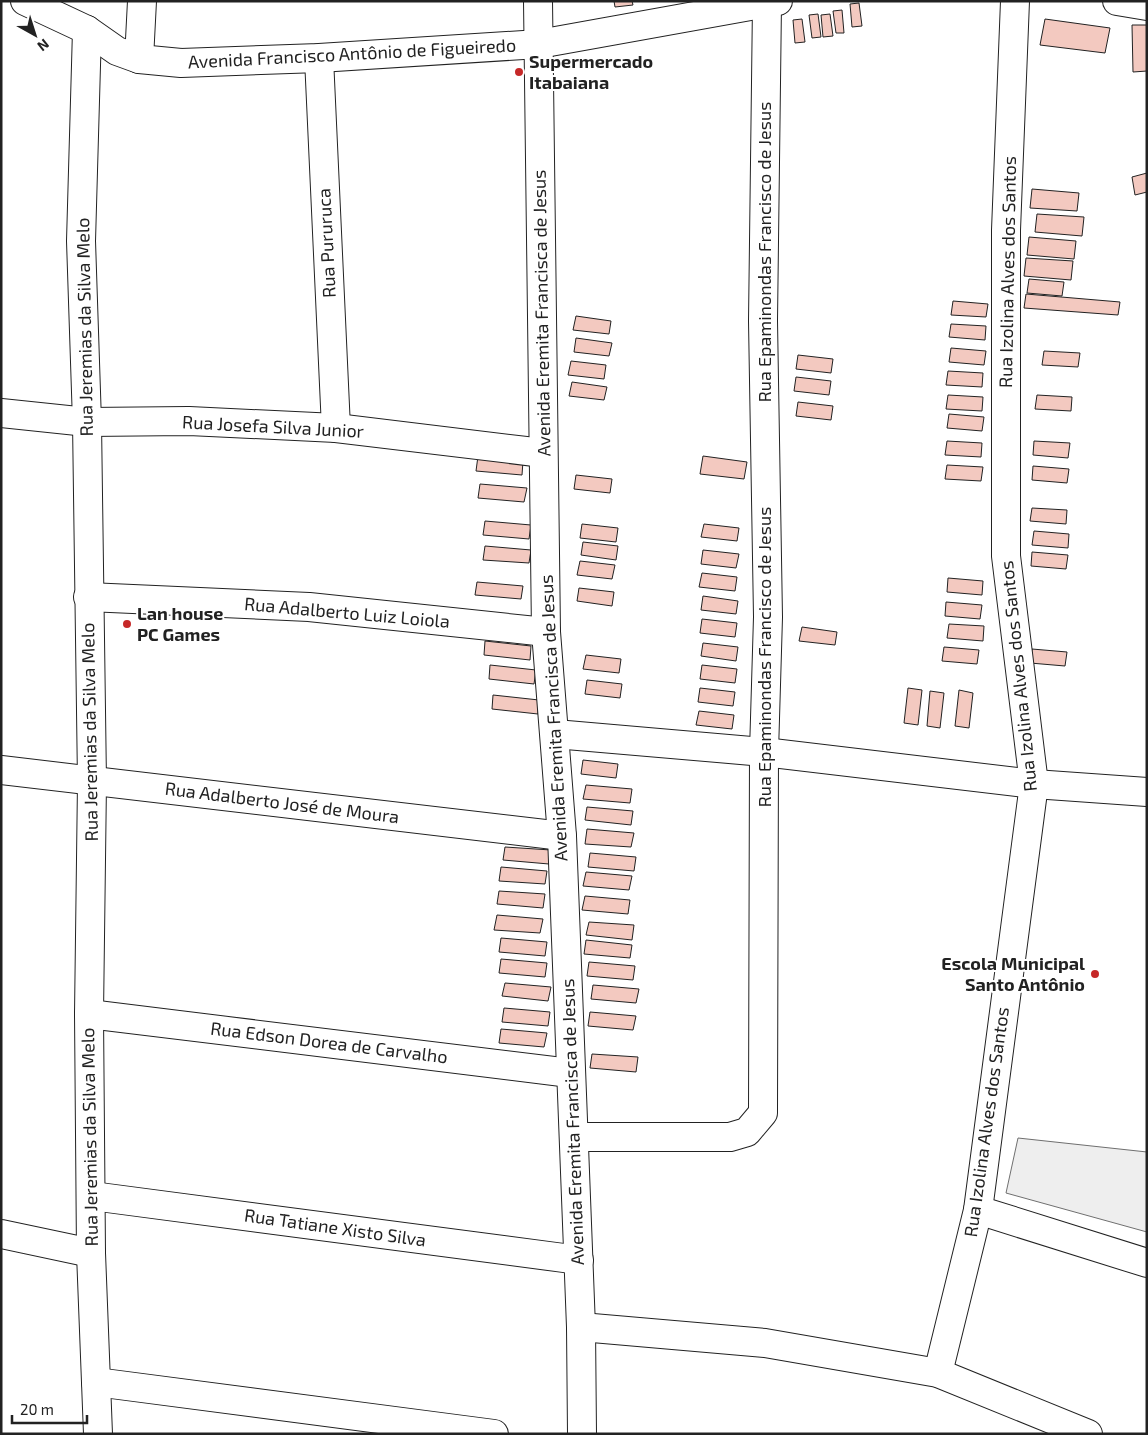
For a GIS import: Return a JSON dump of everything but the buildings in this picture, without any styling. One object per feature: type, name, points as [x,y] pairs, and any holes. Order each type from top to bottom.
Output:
[{"type":"street","name":"Avenida Francisco Antônio de Figueiredo","points":[[26,1],[87,30],[117,51],[139,59],[181,63],[319,58],[539,44],[773,2]]},
{"type":"street","points":[[139,59],[142,1]]},
{"type":"street","name":"Avenida Eremita Francisca de Jesus","points":[[538,1],[546,632],[562,836],[581,1327],[582,1434]]},
{"type":"street","name":"Rua Izolina Alves dos Santos","points":[[938,1373],[978,1210],[1034,784],[1006,556],[1006,230],[1015,1]]},
{"type":"street","points":[[1116,1],[1147,6]]},
{"type":"street","name":"Rua Epaminondas Francisco de Jesus","points":[[574,1138],[730,1137],[747,1132],[763,1112],[764,752],[768,617],[763,321],[773,2]]},
{"type":"street","name":"Rua Jeremias da Silva Melo","points":[[87,30],[81,241],[87,422],[92,782],[89,1014],[91,1253],[98,1434]]},
{"type":"street","name":"Rua Pururuca","points":[[319,58],[336,428]]},
{"type":"street","name":"Rua Josefa Silva Junior","points":[[1,413],[87,422],[189,421],[336,428],[543,453]]},
{"type":"street","name":"Rua Adalberto Luiz Loiola","points":[[88,597],[309,607],[546,632]]},
{"type":"street","points":[[555,734],[764,752],[1034,784],[1147,792]]},
{"type":"street","name":"Rua Adalberto José de Moura","points":[[1,770],[562,836]]},
{"type":"street","name":"Rua Edson Dorea de Carvalho","points":[[89,1014],[570,1073]]},
{"type":"street","name":"Rua Tatiane Xisto Silva","points":[[92,1196],[578,1260]]},
{"type":"street","points":[[978,1210],[1147,1263]]},
{"type":"street","points":[[1,1234],[91,1253]]},
{"type":"street","points":[[581,1327],[765,1343],[938,1373],[1088,1434]]},
{"type":"street","points":[[96,1382],[494,1434]]},
{"type":"shaded area","points":[[1018,1138],[1147,1152],[1147,1232],[1006,1193]]},
{"type":"place","name":"Supermercado Itabaiana","points":[[519,72]]},
{"type":"place","name":"Lan house PC Games","points":[[127,624]]},
{"type":"place","name":"Escola Municipal Santo Antônio","points":[[1095,974]]}]
